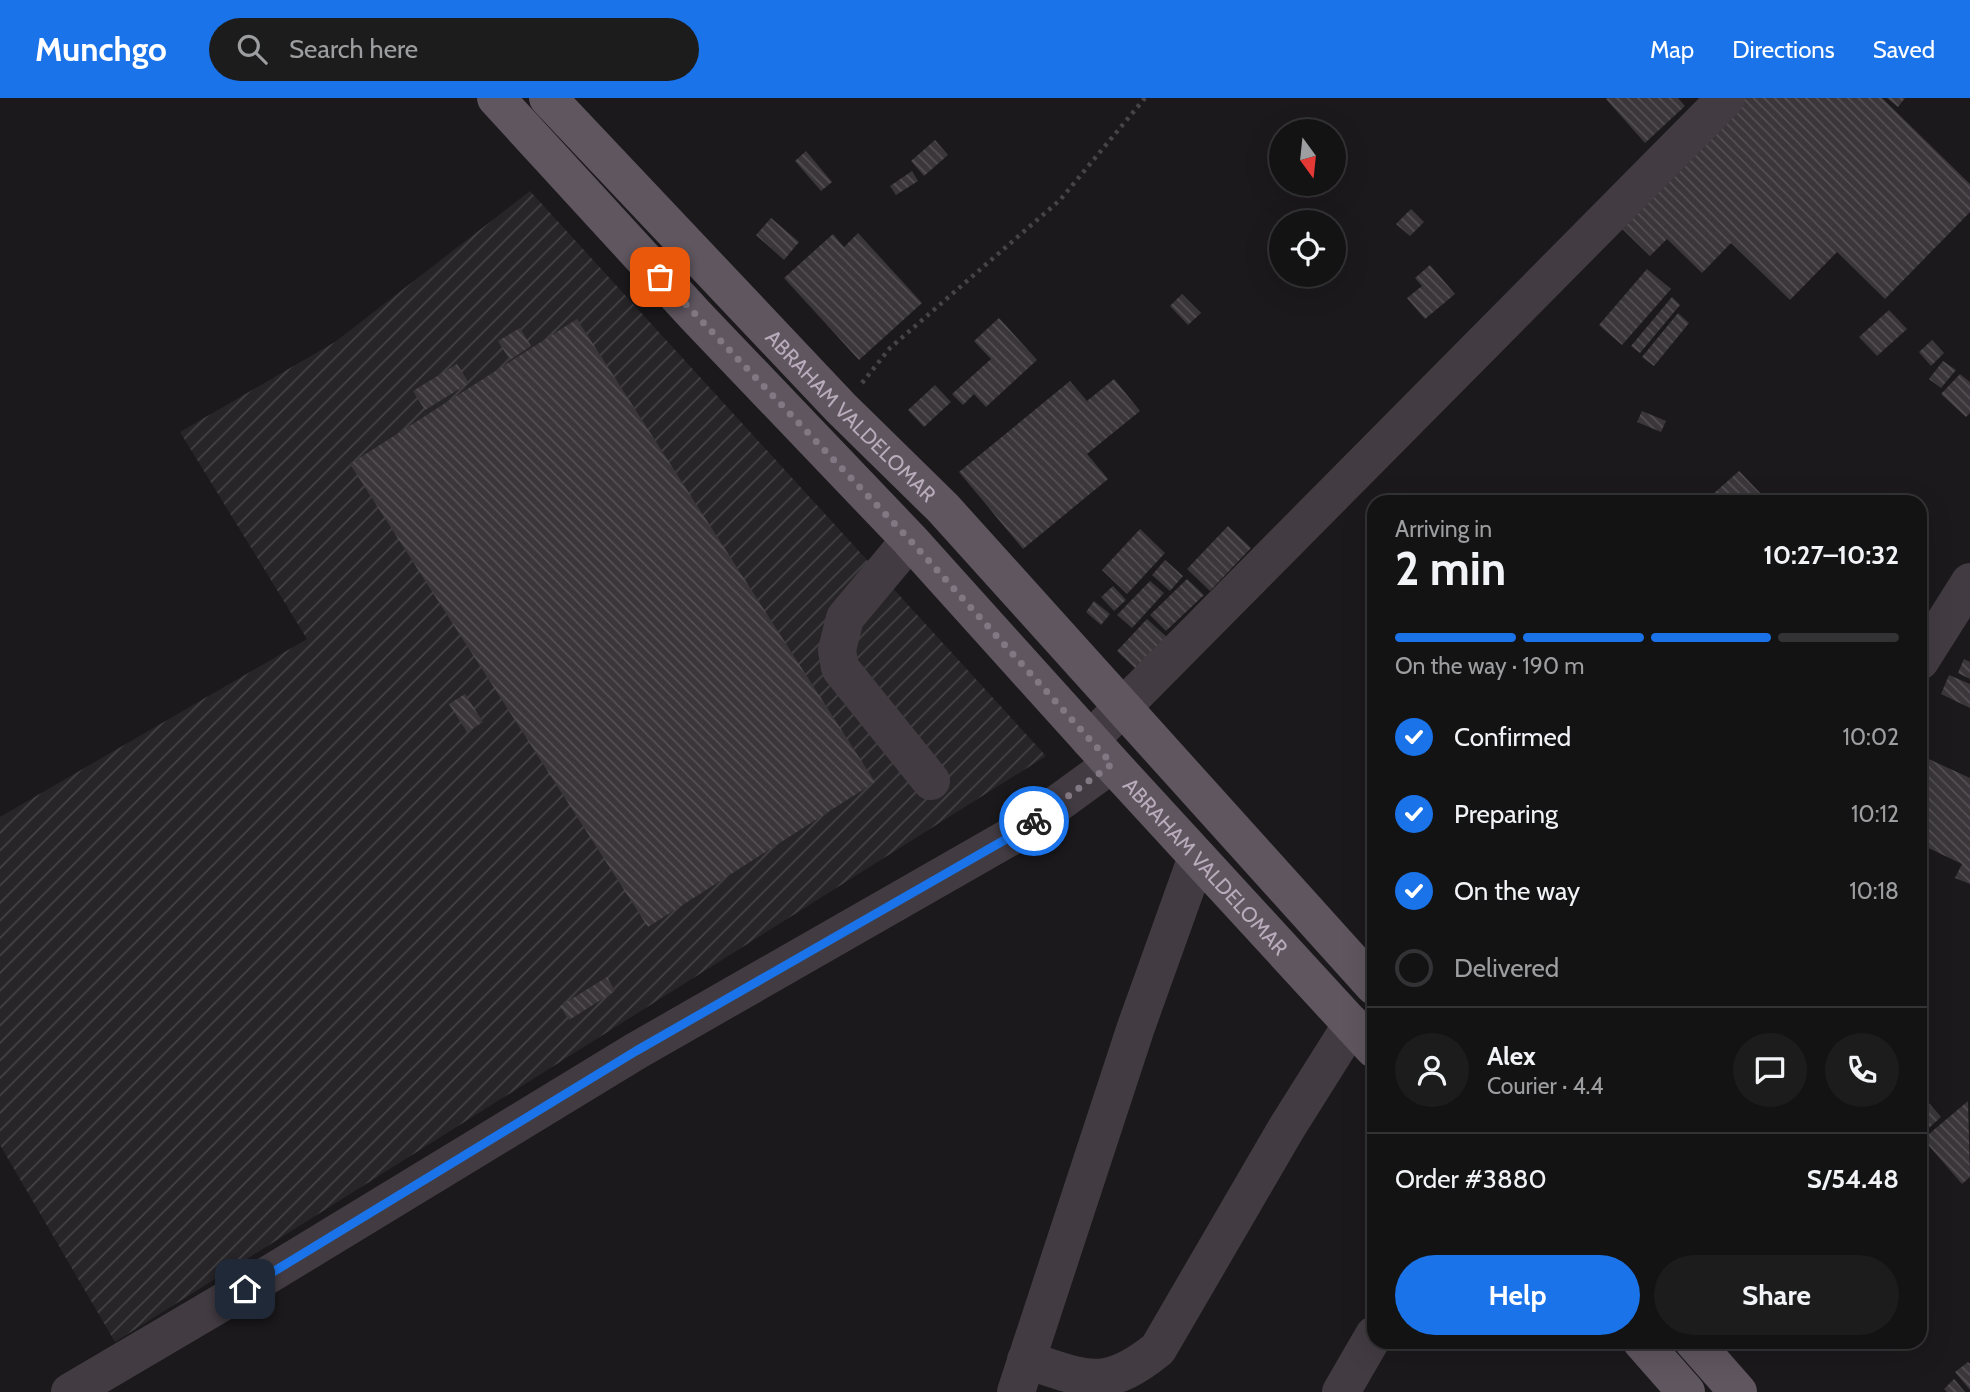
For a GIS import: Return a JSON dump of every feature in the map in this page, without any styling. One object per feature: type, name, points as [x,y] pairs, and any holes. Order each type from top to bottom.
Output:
[{"type":"main road","name":"ABRAHAM VALDELOMAR","points":[[496,98],[696,316],[910,540],[1363,1037]]},
{"type":"main road","name":"ABRAHAM VALDELOMAR","points":[[548,98],[841,408],[943,508],[1367,978]]},
{"type":"main road","points":[[910,540],[943,508]]},
{"type":"main road","points":[[1648,1349],[1686,1392]]},
{"type":"main road","points":[[1699,1349],[1738,1392]]},
{"type":"street","points":[[70,1392],[636,1051],[1017,833],[1101,752],[1123,708],[1726,98]]},
{"type":"street","points":[[910,540],[845,618],[836,650],[840,668],[931,781]]},
{"type":"street","points":[[1927,650],[1970,582]]},
{"type":"street","points":[[1197,857],[1136,1027],[1021,1376],[1093,1381],[1125,1373],[1143,1363],[1158,1349],[1286,1129],[1363,1037]]},
{"type":"street","points":[[1341,1392],[1367,1347]]},
{"type":"path","points":[[841,408],[890,348],[1059,200],[1145,98]]},
{"type":"shaded area","points":[[530,191],[1046,756],[115,1342],[0,1145],[0,817],[307,639],[180,432],[335,342]]},
{"type":"building","points":[[1678,98],[1685,106],[1645,143],[1606,99]]},
{"type":"building","points":[[1736,98],[1882,98],[1970,184],[1970,212],[1885,299],[1837,252],[1790,300],[1731,243],[1702,273],[1667,239],[1650,256],[1615,222]]},
{"type":"building","points":[[1887,98],[1905,98],[1898,107]]},
{"type":"building","points":[[935,140],[948,155],[924,176],[911,161]]},
{"type":"building","points":[[806,151],[832,182],[821,191],[795,161]]},
{"type":"building","points":[[912,171],[918,181],[896,195],[890,186]]},
{"type":"building","points":[[1411,209],[1424,222],[1410,236],[1396,224]]},
{"type":"building","points":[[771,218],[799,242],[784,260],[756,235]]},
{"type":"building","points":[[858,233],[922,303],[859,360],[784,278],[833,234],[844,247]]},
{"type":"building","points":[[1430,265],[1455,294],[1425,319],[1407,298],[1422,286],[1415,278]]},
{"type":"building","points":[[1647,269],[1671,289],[1622,345],[1599,325]]},
{"type":"building","points":[[1182,294],[1201,313],[1188,325],[1170,306]]},
{"type":"building","points":[[1672,297],[1680,305],[1640,353],[1631,346]]},
{"type":"building","points":[[1889,310],[1907,329],[1877,356],[1859,337]]},
{"type":"building","points":[[1678,313],[1689,323],[1654,366],[1642,357]]},
{"type":"building","points":[[999,318],[1037,360],[986,407],[974,394],[963,405],[952,394],[991,359],[974,341]]},
{"type":"building","points":[[577,319],[875,782],[648,927],[350,464]]},
{"type":"building","points":[[520,328],[531,346],[510,360],[498,341]]},
{"type":"building","points":[[1932,340],[1944,353],[1931,366],[1919,352]]},
{"type":"building","points":[[1943,361],[1956,370],[1941,388],[1929,379]]},
{"type":"building","points":[[457,364],[469,383],[425,410],[413,391]]},
{"type":"building","points":[[1960,374],[1970,382],[1970,413],[1966,417],[1941,394]]},
{"type":"building","points":[[1114,379],[1140,411],[1087,454],[1108,479],[1023,549],[959,472],[1070,381],[1087,401]]},
{"type":"building","points":[[935,385],[951,402],[924,427],[908,410]]},
{"type":"building","points":[[1642,411],[1666,421],[1661,432],[1637,422]]},
{"type":"building","points":[[1739,471],[1762,495],[1712,495]]},
{"type":"building","points":[[1228,526],[1251,548],[1210,591],[1187,569]]},
{"type":"building","points":[[1140,529],[1165,553],[1127,594],[1102,570]]},
{"type":"building","points":[[1165,560],[1183,576],[1170,591],[1152,575]]},
{"type":"building","points":[[1187,579],[1204,595],[1166,631],[1150,615]]},
{"type":"building","points":[[1150,581],[1164,593],[1132,628],[1117,615]]},
{"type":"building","points":[[1113,586],[1126,600],[1114,611],[1101,597]]},
{"type":"building","points":[[1094,601],[1110,614],[1101,625],[1086,612]]},
{"type":"building","points":[[1147,619],[1169,639],[1138,671],[1117,651]]},
{"type":"building","points":[[1964,659],[1970,662],[1970,679],[1958,673]]},
{"type":"building","points":[[1949,675],[1970,684],[1970,708],[1941,694]]},
{"type":"building","points":[[465,694],[483,722],[467,732],[449,704]]},
{"type":"building","points":[[1927,758],[1970,778],[1970,884],[1955,878],[1962,864],[1927,847]]},
{"type":"building","points":[[607,977],[615,991],[569,1020],[560,1006]]},
{"type":"building","points":[[1927,1101],[1941,1117],[1927,1130]]},
{"type":"building","points":[[1968,1101],[1970,1177],[1962,1184],[1927,1144],[1927,1136]]},
{"type":"building","points":[[1968,1362],[1970,1364],[1970,1390],[1955,1372]]},
{"type":"building","points":[[1954,1379],[1965,1392],[1947,1392],[1944,1389]]},
{"type":"way so far","points":[[660,277],[910,540],[1112,764],[1034,821]]},
{"type":"route","points":[[245,1289],[636,1051],[1034,821]]}]
